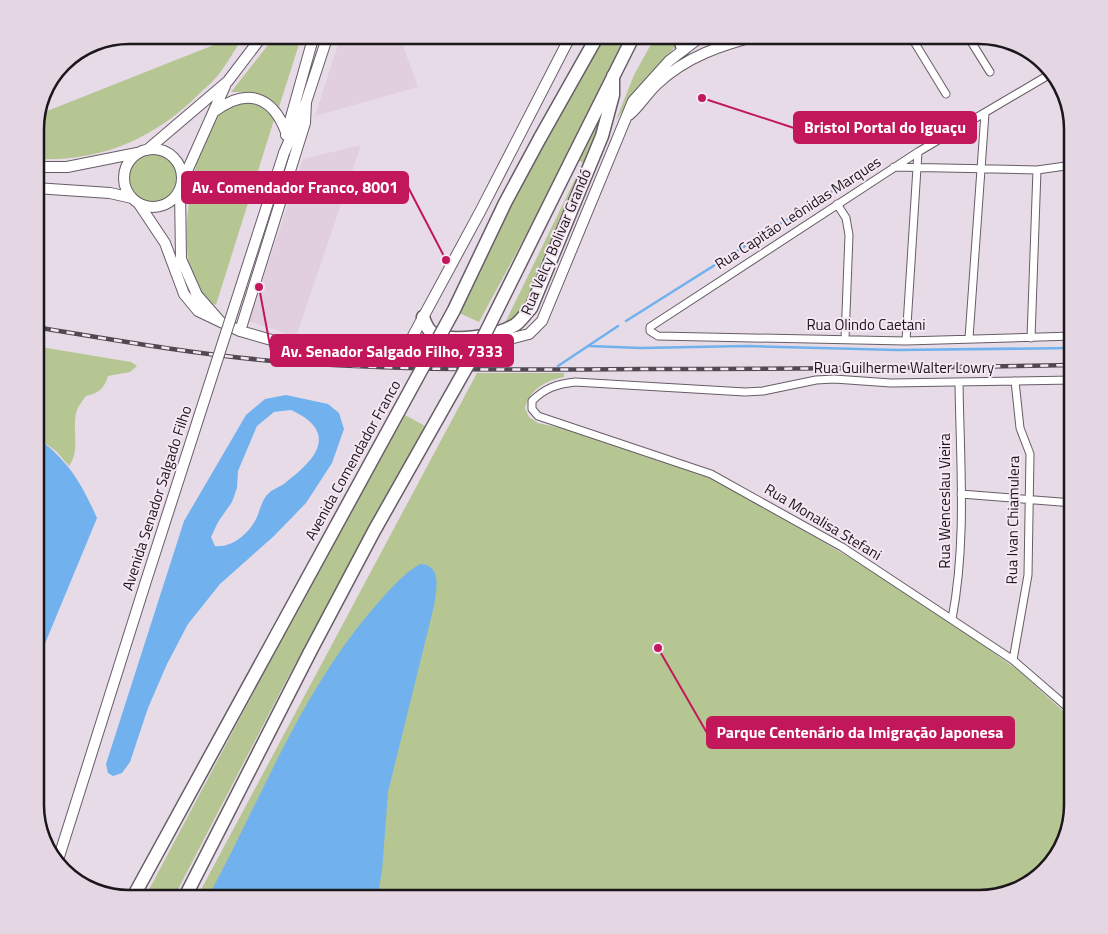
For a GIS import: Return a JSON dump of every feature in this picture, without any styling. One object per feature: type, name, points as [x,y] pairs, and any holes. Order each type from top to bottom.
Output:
[{"type":"highway","name":"Avenida Comendador Franco","points":[[137,890],[454,310],[505,203],[593,44]]},
{"type":"highway","points":[[189,890],[374,531],[483,338],[629,44]]},
{"type":"highway","points":[[682,44],[683,49]]},
{"type":"highway","points":[[423,317],[431,332],[444,337],[469,337],[498,333],[517,324],[531,308],[602,136],[613,95],[613,76]]},
{"type":"street","points":[[44,189],[110,193],[147,207],[165,206],[172,201],[181,186],[212,113],[228,81],[256,44]]},
{"type":"street","name":"Avenida Senador Salgado Filho","points":[[284,153],[286,132],[311,44]]},
{"type":"street","name":"Avenida Senador Salgado Filho","points":[[59,853],[284,153],[306,102],[325,44]]},
{"type":"street","points":[[407,347],[481,210],[566,44]]},
{"type":"street","name":"Rua Velcy Bolivar Grandó","points":[[135,201],[165,243],[184,294],[198,311],[240,331],[289,345],[407,347],[499,343],[529,334],[542,321],[633,101],[683,49],[690,44]]},
{"type":"street","name":"Rua Velcy Bolivar Grandó","points":[[627,118],[655,85],[677,66],[723,44]]},
{"type":"street","points":[[915,44],[946,94]]},
{"type":"street","points":[[973,44],[990,72]]},
{"type":"street","name":"Rua Capitão Leônidas Marques","points":[[658,336],[650,331],[652,324],[894,167],[1046,76]]},
{"type":"street","points":[[135,201],[127,191],[124,174],[127,166],[228,81]]},
{"type":"street","points":[[212,113],[234,99],[244,97],[258,99],[272,108],[282,121],[286,132]]},
{"type":"street","points":[[240,331],[305,123],[306,102]]},
{"type":"street","points":[[969,338],[985,113]]},
{"type":"street","points":[[44,167],[67,167],[156,149],[173,156],[182,172],[181,186]]},
{"type":"street","points":[[906,341],[918,152]]},
{"type":"street","points":[[894,167],[1037,170],[1064,166]]},
{"type":"street","points":[[1031,338],[1037,170]]},
{"type":"street","name":"Rua Velcy Bolivar Grandó","points":[[181,186],[181,259],[197,295],[219,320]]},
{"type":"street","points":[[836,204],[846,218],[849,235],[845,339]]},
{"type":"street","points":[[416,329],[423,346]]},
{"type":"street","name":"Rua Olindo Caetani","points":[[658,336],[906,341],[1064,336]]},
{"type":"street","name":"Rua Guilherme Walter Lowry","points":[[532,409],[532,401],[540,393],[556,384],[575,382],[745,392],[763,391],[834,378],[890,383],[1064,380]]},
{"type":"street","name":"Rua Ivan Chiamulera","points":[[1013,660],[1028,575],[1030,454],[1020,428],[1015,381]]},
{"type":"street","name":"Rua Wenceslau Vieira","points":[[952,619],[959,582],[962,494],[959,382]]},
{"type":"street","name":"Rua Monalisa Stefani","points":[[532,409],[538,416],[552,422],[711,474],[842,547],[1013,660],[1064,704]]},
{"type":"street","points":[[962,494],[1064,503]]},
{"type":"shaded area","points":[[338,44],[402,44],[418,87],[315,116]]},
{"type":"shaded area","points":[[361,145],[296,337],[249,321],[303,159]]},
{"type":"green space","points":[[216,44],[239,44],[215,79],[182,109],[145,135],[104,152],[59,159],[44,159],[45,112]]},
{"type":"green space","points":[[269,44],[299,44],[279,107],[268,98],[257,94],[231,92]]},
{"type":"green space","points":[[598,44],[624,44],[570,153],[479,322],[459,313],[509,206]]},
{"type":"green space","points":[[651,44],[675,44],[675,47],[646,78],[616,120],[634,75]]},
{"type":"green space","points":[[244,102],[262,108],[274,120],[216,305],[200,293],[191,273],[187,247],[187,218],[191,187],[206,135],[215,118],[224,109]]},
{"type":"green space","points":[[600,118],[603,118],[520,319],[503,327],[583,163],[579,160]]},
{"type":"green space","points":[[153,152],[163,154],[171,160],[177,168],[179,178],[177,188],[171,196],[163,202],[153,204],[143,202],[135,196],[129,188],[127,178],[129,168],[135,160],[143,154]]},
{"type":"green space","points":[[44,348],[131,362],[137,366],[130,372],[108,376],[100,390],[86,396],[81,403],[75,417],[75,446],[73,460],[69,466],[56,451],[44,442]]},
{"type":"green space","points":[[477,373],[564,373],[564,377],[539,387],[527,401],[525,408],[529,417],[538,423],[570,430],[683,468],[715,480],[745,496],[852,559],[955,625],[1019,671],[1064,712],[1064,806],[1060,833],[1053,848],[1031,873],[1017,882],[996,889],[201,890]]},
{"type":"green space","points":[[405,415],[425,426],[286,681],[178,890],[149,890],[282,639]]},
{"type":"water","points":[[286,395],[328,404],[339,413],[344,429],[332,463],[306,503],[274,536],[220,584],[188,624],[167,664],[148,708],[130,762],[122,773],[113,776],[108,773],[106,764],[184,521],[246,415],[265,399]],"holes":[[[291,410],[306,418],[315,427],[319,436],[318,446],[314,455],[296,474],[266,496],[255,521],[243,536],[233,543],[215,546],[211,537],[218,522],[232,502],[237,488],[238,471],[257,426],[274,412]]]},
{"type":"water","points":[[44,443],[65,463],[85,493],[97,518],[44,646]]},
{"type":"water","points":[[420,564],[427,565],[432,569],[436,579],[436,593],[388,792],[382,871],[379,890],[212,890],[282,750],[322,678],[345,644],[371,611],[400,579]]},
{"type":"waterway","points":[[626,321],[872,166]]},
{"type":"waterway","points":[[558,366],[618,326]]},
{"type":"waterway","points":[[589,346],[641,348],[746,346],[897,350],[1064,348]]},
{"type":"railway","points":[[44,328],[214,355],[366,367],[551,370],[1064,365]]},
{"type":"place","name":"Bristol Portal do Iguaçu","points":[[702,98]]},
{"type":"place","name":"Av. Comendador Franco, 8001","points":[[446,260]]},
{"type":"place","name":"Av. Senador Salgado Filho, 7333","points":[[259,287]]},
{"type":"place","name":"Parque Centenário da Imigração Japonesa","points":[[658,648]]}]
